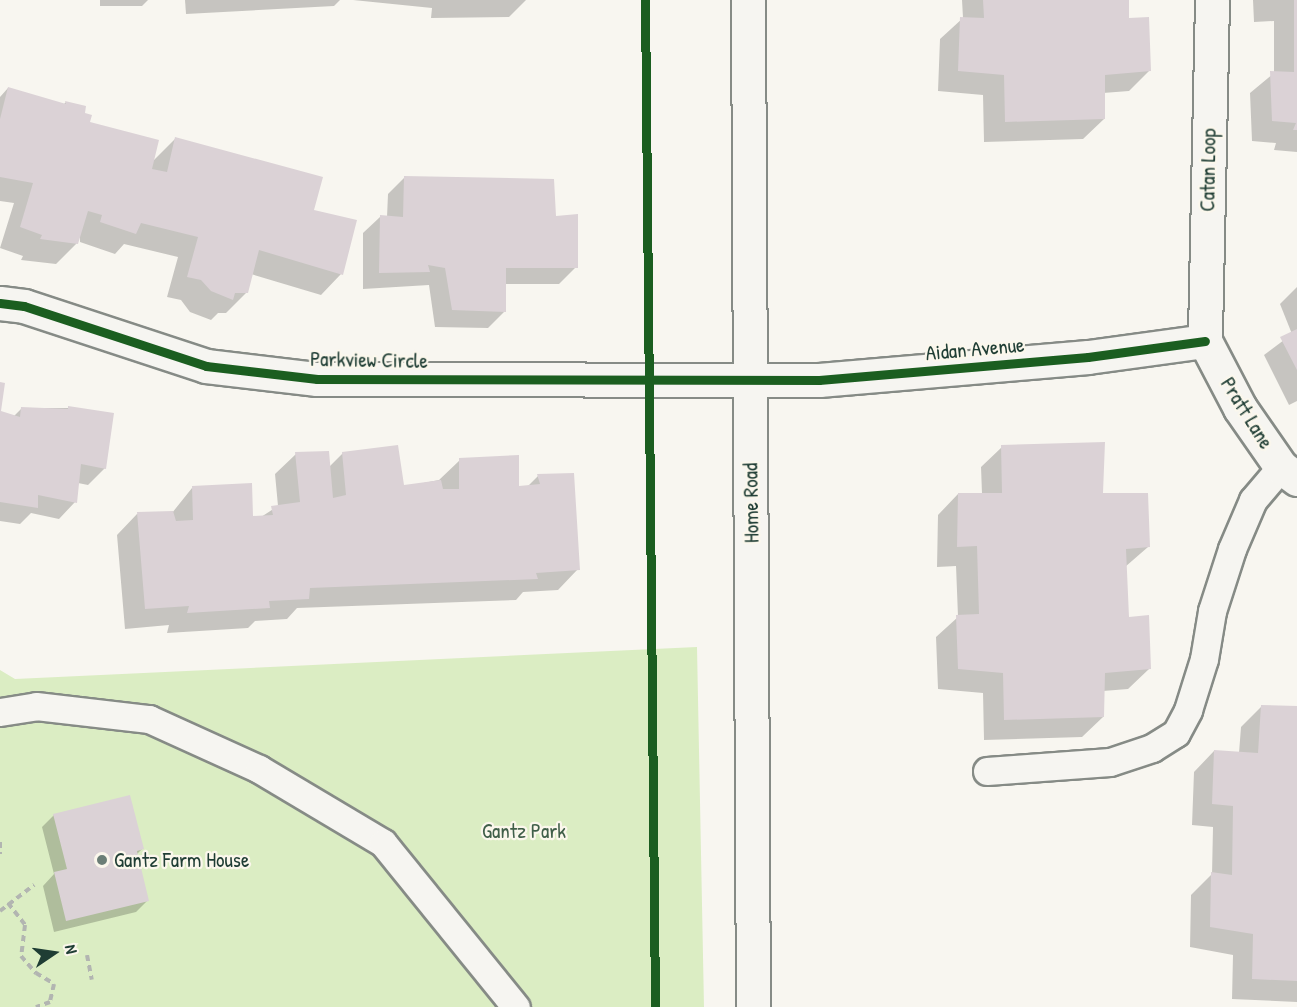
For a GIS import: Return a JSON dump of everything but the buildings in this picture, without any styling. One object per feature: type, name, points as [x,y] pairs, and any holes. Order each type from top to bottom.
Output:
[{"type":"street","name":"Home Road","points":[[748,0],[748,382],[753,1007]]},
{"type":"street","name":"Catan Loop","points":[[1205,341],[1212,0]]},
{"type":"street","name":"Parkview Circle","points":[[0,303],[24,306],[206,366],[317,379],[748,382]]},
{"type":"street","name":"Aidan Avenue","points":[[748,382],[819,380],[1088,357],[1205,341]]},
{"type":"street","name":"Pratt Lane","points":[[1205,341],[1240,408],[1289,473]]},
{"type":"lane","points":[[987,771],[1110,762],[1152,748],[1176,733],[1201,669],[1212,611],[1232,549],[1253,500],[1289,473]]},
{"type":"lane","points":[[0,712],[36,706],[149,719],[259,769],[383,843],[516,1007]]},
{"type":"path","points":[[0,842],[0,855]]},
{"type":"path","points":[[0,910],[34,885]]},
{"type":"path","points":[[8,903],[25,925],[21,956],[36,973],[54,984],[50,1002],[36,1007]]},
{"type":"path","points":[[87,955],[93,980]]},
{"type":"green space","name":"Gantz Park","points":[[697,647],[704,1007],[0,1007],[0,670],[15,679]]},
{"type":"cycle path","points":[[645,0],[655,1007]]},
{"type":"cycle path","points":[[0,303],[24,306],[206,366],[317,379],[819,380],[1088,357],[1205,341]]},
{"type":"place","name":"Gantz Farm House","points":[[102,860]]}]
